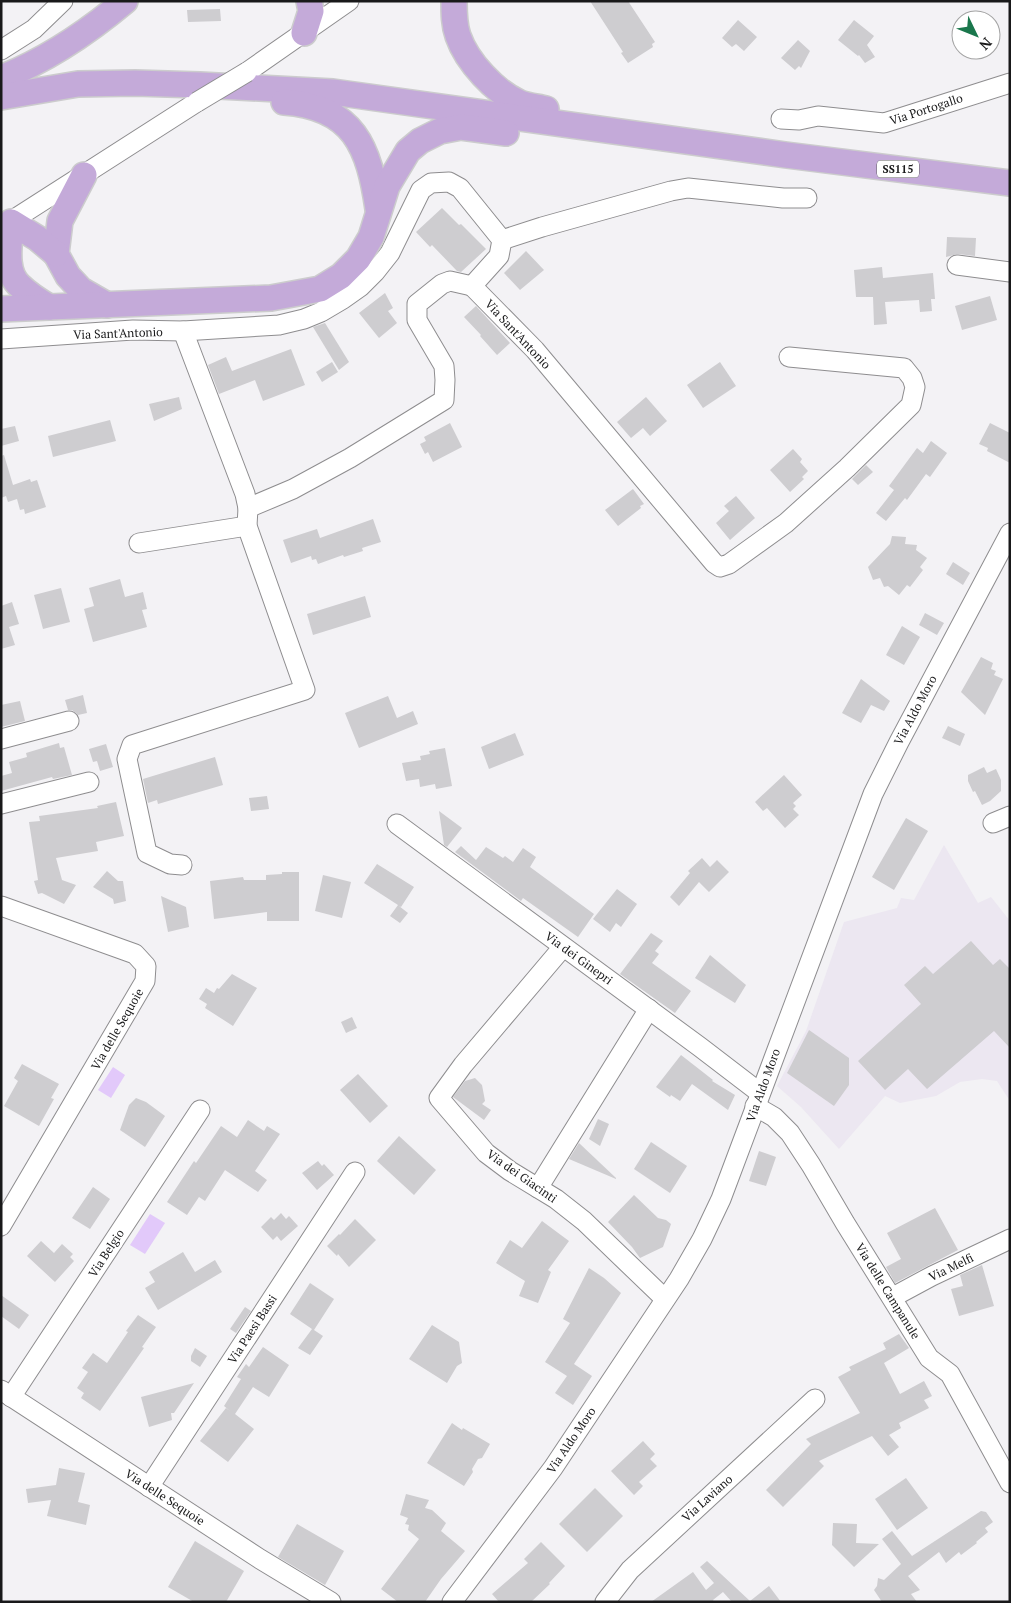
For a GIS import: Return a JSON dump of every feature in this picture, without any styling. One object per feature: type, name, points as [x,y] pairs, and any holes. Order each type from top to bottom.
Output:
[{"type":"main road","points":[[1,78],[48,56],[106,17],[125,1]]},
{"type":"main road","points":[[304,33],[311,11],[309,1]]},
{"type":"main road","points":[[449,5],[458,36],[473,65],[496,88],[520,103],[550,110],[706,129],[743,148]]},
{"type":"main road","points":[[1,96],[78,84],[135,83],[200,84],[333,92],[786,155]]},
{"type":"main road","points":[[33,91],[173,94],[299,103],[316,108],[337,117],[352,131],[364,148],[375,185],[378,209]]},
{"type":"main road","points":[[1,309],[271,298],[320,289],[341,276],[358,259],[371,237],[386,186],[408,151],[420,141],[440,130],[461,127],[739,160],[786,155]]},
{"type":"main road","name":"SS115","points":[[786,155],[1010,183]]},
{"type":"main road","points":[[56,254],[60,221],[84,175]]},
{"type":"main road","points":[[48,308],[18,285],[10,272],[6,225],[37,238],[56,254],[68,276],[81,290],[107,305]]},
{"type":"street","points":[[1,50],[10,37],[34,29],[63,1]]},
{"type":"street","points":[[6,225],[247,72],[349,1]]},
{"type":"street","name":"Via Portogallo","points":[[781,119],[799,120],[818,116],[884,123],[1010,83]]},
{"type":"street","name":"Via Sant'Antonio","points":[[1,339],[133,330],[183,332],[279,325],[304,319],[336,303],[360,287],[375,272],[390,253],[421,190],[431,183],[449,182],[460,188],[502,240]]},
{"type":"street","points":[[139,543],[247,517],[350,458],[444,400],[444,366],[417,320],[417,304],[442,284],[450,281],[472,286],[499,256],[502,240],[542,227],[688,188],[783,198],[807,198]]},
{"type":"street","points":[[957,266],[1010,272]]},
{"type":"street","name":"Via Sant'Antonio","points":[[472,286],[535,350],[720,567],[729,564],[786,523],[847,468],[911,405],[915,387],[912,378],[904,368],[789,357]]},
{"type":"street","points":[[182,865],[170,864],[147,853],[127,760],[132,746],[304,690],[247,517],[245,494],[183,332]]},
{"type":"street","name":"Via Aldo Moro","points":[[452,1602],[553,1468],[665,1300],[702,1239],[720,1199],[873,794],[1010,533]]},
{"type":"street","points":[[1,739],[69,722]]},
{"type":"street","points":[[1,804],[89,782]]},
{"type":"street","name":"Via dei Ginepri","points":[[397,824],[649,1009],[758,1100]]},
{"type":"street","name":"Via delle Sequoie","points":[[1,906],[135,954],[146,966],[145,980],[1,1226]]},
{"type":"street","name":"Via dei Giacinti","points":[[563,946],[463,1065],[439,1098],[486,1153],[556,1199],[584,1221],[665,1300]]},
{"type":"street","points":[[538,1188],[649,1009]]},
{"type":"street","name":"Via delle Campanule","points":[[758,1100],[790,1133],[929,1358],[950,1374],[1010,1483]]},
{"type":"street","name":"Via Belgio","points":[[6,1394],[200,1110]]},
{"type":"street","name":"Via Paesi Bassi","points":[[149,1486],[355,1172]]},
{"type":"street","name":"Via Melfi","points":[[893,1297],[1010,1239]]},
{"type":"street","name":"Via delle Sequoie","points":[[6,1394],[260,1559],[331,1602]]},
{"type":"street","name":"Via Laviano","points":[[604,1602],[630,1570],[815,1399]]},
{"type":"shaded area","points":[[944,845],[978,903],[991,897],[1010,921],[1010,1101],[997,1081],[982,1079],[960,1082],[936,1096],[900,1103],[885,1096],[839,1149],[801,1107],[777,1086],[806,1031],[844,922],[897,908],[901,898],[914,900]]},
{"type":"shaded area","points":[[113,1067],[125,1075],[111,1098],[98,1090]]},
{"type":"shaded area","points":[[150,1214],[165,1223],[145,1254],[130,1245]]},
{"type":"building","points":[[590,1],[628,1],[655,42],[652,44],[653,47],[628,63]]},
{"type":"building","points":[[220,9],[221,21],[188,22],[187,10]]},
{"type":"building","points":[[738,20],[757,37],[744,51],[736,44],[732,47],[722,38]]},
{"type":"building","points":[[854,20],[874,36],[867,45],[875,57],[865,63],[859,55],[838,40]]},
{"type":"building","points":[[798,40],[810,51],[801,68],[799,66],[795,70],[781,58]]},
{"type":"building","points":[[442,208],[486,249],[461,272],[457,271],[432,245],[430,247],[416,232]]},
{"type":"building","points":[[947,237],[976,238],[975,256],[958,254],[946,257]]},
{"type":"building","points":[[526,251],[544,270],[520,290],[504,273]]},
{"type":"building","points":[[882,267],[883,278],[933,273],[935,299],[931,299],[932,311],[920,312],[919,300],[885,302],[887,324],[874,325],[873,297],[856,297],[854,270]]},
{"type":"building","points":[[385,293],[393,308],[388,311],[397,323],[379,338],[359,313]]},
{"type":"building","points":[[990,296],[997,320],[962,330],[955,306]]},
{"type":"building","points":[[476,306],[510,343],[497,355],[464,317]]},
{"type":"building","points":[[325,323],[349,362],[339,370],[313,327]]},
{"type":"building","points":[[291,349],[305,385],[263,401],[255,380],[219,394],[208,365],[226,357],[232,371]]},
{"type":"building","points":[[332,362],[338,372],[322,382],[316,372]]},
{"type":"building","points":[[720,362],[736,386],[703,408],[687,385]]},
{"type":"building","points":[[179,397],[182,409],[154,421],[149,404]]},
{"type":"building","points":[[646,397],[667,421],[650,436],[643,428],[631,438],[617,422]]},
{"type":"building","points":[[110,420],[116,441],[53,457],[48,436]]},
{"type":"building","points":[[450,423],[462,447],[433,462],[428,452],[425,454],[420,444],[426,441],[424,437]]},
{"type":"building","points":[[990,423],[1010,433],[1010,463],[987,451],[988,448],[979,444]]},
{"type":"building","points":[[15,426],[19,441],[1,446],[1,429]]},
{"type":"building","points":[[931,441],[947,453],[930,477],[926,474],[907,500],[905,498],[886,521],[876,513],[894,490],[889,486],[917,448],[923,453]]},
{"type":"building","points":[[793,449],[802,459],[800,462],[808,471],[802,477],[804,479],[790,492],[770,470]]},
{"type":"building","points":[[4,455],[13,485],[30,479],[31,482],[37,480],[46,507],[25,514],[24,509],[20,510],[17,499],[8,502],[6,496],[1,498],[1,456]]},
{"type":"building","points":[[866,465],[873,472],[858,485],[852,479]]},
{"type":"building","points":[[633,489],[644,504],[618,526],[605,510]]},
{"type":"building","points":[[736,496],[755,518],[730,540],[716,523],[729,511],[724,506]]},
{"type":"building","points":[[373,519],[381,542],[362,548],[363,551],[344,557],[343,555],[318,564],[316,559],[312,560],[311,556],[291,563],[283,540],[317,529],[320,538]]},
{"type":"building","points":[[892,536],[906,537],[905,544],[917,545],[916,550],[927,558],[920,567],[923,570],[910,587],[907,585],[899,595],[888,586],[884,587],[880,578],[873,580],[868,567],[890,544]]},
{"type":"building","points":[[953,562],[970,573],[963,585],[946,574]]},
{"type":"building","points":[[120,579],[125,597],[143,592],[147,609],[142,610],[147,627],[93,642],[84,609],[94,606],[89,588]]},
{"type":"building","points":[[61,588],[70,622],[43,629],[34,595]]},
{"type":"building","points":[[365,596],[371,617],[313,635],[307,614]]},
{"type":"building","points":[[12,602],[19,624],[9,627],[15,645],[1,649],[1,606]]},
{"type":"building","points":[[925,613],[944,623],[937,635],[919,625]]},
{"type":"building","points":[[902,626],[920,637],[904,665],[886,655]]},
{"type":"building","points":[[981,657],[993,663],[991,669],[996,671],[994,675],[1003,679],[985,715],[961,692]]},
{"type":"building","points":[[861,679],[890,701],[884,711],[871,705],[861,723],[842,713]]},
{"type":"building","points":[[83,695],[87,713],[78,715],[72,710],[68,710],[65,700]]},
{"type":"building","points":[[388,696],[397,718],[413,711],[418,724],[359,748],[345,713]]},
{"type":"building","points":[[20,701],[25,721],[1,727],[1,705]]},
{"type":"building","points":[[948,726],[965,734],[960,746],[942,738]]},
{"type":"building","points":[[515,733],[524,755],[489,769],[481,747]]},
{"type":"building","points":[[59,743],[60,748],[64,747],[72,775],[53,779],[52,777],[1,791],[1,776],[12,773],[9,762],[27,757],[26,753]]},
{"type":"building","points":[[106,744],[113,767],[100,771],[97,761],[93,762],[89,749]]},
{"type":"building","points":[[445,748],[452,786],[436,789],[435,784],[420,787],[419,779],[406,781],[402,763],[421,760],[420,756],[430,754],[429,751]]},
{"type":"building","points":[[215,757],[223,785],[158,804],[157,800],[148,803],[143,779]]},
{"type":"building","points":[[984,767],[987,773],[996,769],[1001,780],[1001,791],[990,801],[982,805],[975,791],[973,792],[968,781],[968,775]]},
{"type":"building","points":[[784,775],[802,795],[793,803],[796,806],[793,809],[799,815],[785,828],[767,808],[763,811],[755,802]]},
{"type":"building","points":[[267,796],[269,809],[251,811],[249,798]]},
{"type":"building","points":[[116,802],[124,836],[96,842],[98,851],[56,858],[62,880],[76,885],[64,904],[42,893],[38,894],[34,881],[38,880],[29,822],[40,821],[39,816],[98,808],[97,806]]},
{"type":"building","points":[[439,811],[462,828],[447,847],[444,845]]},
{"type":"building","points":[[906,818],[928,831],[894,890],[872,877]]},
{"type":"building","points":[[461,846],[476,860],[486,847],[513,862],[523,848],[536,857],[530,867],[594,914],[578,937],[523,898],[521,901],[455,852]]},
{"type":"building","points":[[702,858],[710,867],[717,860],[729,872],[709,892],[699,882],[679,906],[670,897],[690,873],[688,871]]},
{"type":"building","points":[[377,864],[414,887],[401,907],[399,906],[408,913],[400,923],[390,916],[398,905],[364,883]]},
{"type":"building","points":[[107,871],[118,881],[123,881],[126,901],[114,904],[113,899],[93,887]]},
{"type":"building","points":[[282,872],[299,872],[299,921],[267,921],[267,912],[214,919],[210,881],[243,877],[244,880],[266,880],[266,875],[282,874]]},
{"type":"building","points":[[323,875],[351,882],[342,918],[315,911]]},
{"type":"building","points":[[617,889],[637,904],[621,927],[616,923],[610,932],[593,919]]},
{"type":"building","points":[[161,896],[186,907],[189,927],[168,932]]},
{"type":"building","points":[[651,933],[663,941],[655,951],[659,954],[652,963],[691,991],[675,1013],[620,974]]},
{"type":"building","points":[[971,941],[993,965],[1000,959],[1010,969],[1010,1048],[994,1031],[927,1089],[908,1069],[885,1090],[858,1061],[921,1004],[904,985],[925,966],[933,974]]},
{"type":"building","points":[[710,955],[746,985],[735,1003],[695,978]]},
{"type":"building","points":[[232,974],[257,988],[233,1026],[205,1008],[207,1004],[199,999],[206,988],[214,993]]},
{"type":"building","points":[[352,1017],[357,1028],[346,1033],[341,1022]]},
{"type":"building","points":[[809,1030],[849,1058],[849,1085],[834,1106],[787,1073]]},
{"type":"building","points":[[681,1055],[712,1081],[735,1095],[728,1110],[692,1084],[680,1101],[671,1095],[670,1097],[656,1087]]},
{"type":"building","points":[[22,1064],[59,1084],[51,1098],[54,1099],[39,1126],[4,1106],[18,1081],[14,1078]]},
{"type":"building","points":[[358,1074],[388,1106],[370,1123],[340,1090]]},
{"type":"building","points":[[475,1078],[482,1085],[485,1101],[482,1104],[491,1110],[484,1120],[453,1097],[465,1081]]},
{"type":"building","points":[[136,1098],[146,1102],[165,1116],[145,1147],[120,1130],[129,1105]]},
{"type":"building","points":[[598,1119],[609,1124],[600,1146],[589,1139]]},
{"type":"building","points":[[248,1120],[264,1131],[267,1126],[280,1134],[255,1171],[267,1180],[258,1192],[225,1170],[205,1201],[199,1197],[187,1215],[167,1202],[194,1161],[196,1163],[221,1126],[237,1137]]},
{"type":"building","points":[[399,1136],[436,1170],[414,1195],[377,1161]]},
{"type":"building","points":[[651,1142],[687,1166],[670,1193],[634,1169]]},
{"type":"building","points":[[579,1143],[616,1178],[616,1179],[569,1159]]},
{"type":"building","points":[[759,1151],[776,1157],[766,1186],[749,1181]]},
{"type":"building","points":[[318,1161],[322,1166],[324,1164],[334,1175],[317,1190],[302,1173]]},
{"type":"building","points":[[93,1187],[110,1199],[90,1229],[72,1218]]},
{"type":"building","points":[[634,1195],[658,1218],[666,1220],[671,1224],[663,1247],[640,1258],[608,1222]]},
{"type":"building","points":[[935,1208],[958,1250],[895,1283],[886,1267],[901,1259],[887,1233]]},
{"type":"building","points":[[281,1213],[286,1219],[289,1216],[298,1226],[281,1241],[277,1236],[273,1240],[261,1227],[271,1217],[274,1220]]},
{"type":"building","points":[[355,1219],[376,1240],[349,1267],[338,1254],[337,1256],[327,1246]]},
{"type":"building","points":[[542,1221],[569,1241],[548,1270],[551,1272],[538,1303],[519,1296],[525,1281],[496,1263],[510,1240],[522,1248]]},
{"type":"building","points":[[41,1241],[54,1253],[62,1244],[73,1254],[70,1257],[74,1261],[55,1282],[27,1256]]},
{"type":"building","points":[[183,1252],[195,1272],[215,1260],[222,1272],[158,1310],[145,1288],[155,1282],[149,1272]]},
{"type":"building","points":[[982,1265],[994,1306],[959,1316],[951,1289],[963,1286],[960,1275]]},
{"type":"building","points":[[589,1268],[621,1293],[574,1364],[592,1376],[573,1405],[555,1393],[567,1376],[545,1362],[570,1323],[563,1319]]},
{"type":"building","points":[[310,1283],[334,1299],[314,1330],[323,1336],[310,1355],[298,1348],[312,1329],[290,1314]]},
{"type":"building","points":[[1,1295],[29,1315],[19,1329],[1,1316]]},
{"type":"building","points":[[245,1307],[251,1311],[236,1333],[230,1329]]},
{"type":"building","points":[[138,1315],[156,1327],[142,1347],[144,1348],[100,1411],[81,1398],[84,1393],[77,1388],[88,1372],[82,1368],[93,1353],[107,1363]]},
{"type":"building","points":[[432,1325],[459,1342],[462,1363],[457,1366],[447,1383],[409,1359]]},
{"type":"building","points":[[899,1334],[909,1348],[884,1363],[900,1394],[924,1381],[932,1396],[924,1400],[929,1408],[899,1423],[901,1428],[889,1435],[899,1447],[888,1456],[872,1436],[819,1461],[824,1466],[783,1507],[766,1490],[811,1444],[806,1439],[860,1413],[838,1377],[851,1370],[849,1367],[886,1349],[883,1343]]},
{"type":"building","points":[[263,1347],[289,1365],[269,1397],[253,1387],[235,1414],[254,1429],[228,1462],[200,1441],[226,1408],[230,1411],[224,1406],[241,1379],[237,1377],[246,1364],[249,1367]]},
{"type":"building","points":[[195,1348],[207,1356],[200,1367],[191,1361]]},
{"type":"building","points":[[194,1383],[174,1413],[171,1413],[172,1420],[149,1427],[141,1397]]},
{"type":"building","points":[[452,1423],[490,1444],[482,1458],[478,1459],[472,1469],[473,1472],[464,1486],[427,1463]]},
{"type":"building","points":[[643,1441],[655,1454],[650,1459],[657,1466],[639,1482],[643,1486],[634,1495],[611,1471]]},
{"type":"building","points":[[59,1468],[85,1473],[78,1502],[90,1505],[86,1525],[47,1516],[51,1500],[28,1503],[26,1489],[56,1485]]},
{"type":"building","points":[[906,1478],[928,1508],[897,1530],[875,1499]]},
{"type":"building","points":[[595,1488],[623,1516],[587,1552],[559,1524]]},
{"type":"building","points":[[406,1494],[429,1500],[425,1508],[432,1510],[446,1523],[441,1531],[465,1551],[441,1579],[425,1602],[398,1602],[381,1589],[419,1539],[408,1530],[409,1525],[405,1524],[408,1518],[400,1515]]},
{"type":"building","points":[[981,1511],[986,1512],[993,1522],[985,1528],[988,1532],[977,1543],[961,1555],[959,1552],[946,1563],[939,1552],[908,1576],[920,1590],[911,1594],[917,1602],[882,1602],[874,1590],[877,1586],[878,1578],[884,1580],[901,1564],[882,1539],[892,1531],[912,1556]]},
{"type":"building","points":[[833,1523],[857,1524],[856,1543],[879,1544],[854,1567],[832,1545]]},
{"type":"building","points":[[297,1524],[344,1551],[325,1585],[278,1557]]},
{"type":"building","points":[[195,1541],[244,1571],[226,1602],[194,1602],[168,1587]]},
{"type":"building","points":[[541,1542],[565,1566],[531,1602],[499,1602],[492,1594],[528,1563],[524,1559]]},
{"type":"building","points":[[707,1561],[750,1601],[769,1586],[781,1602],[732,1602],[723,1592],[713,1600],[714,1602],[651,1602],[693,1572],[706,1590],[714,1583],[700,1567]]}]
